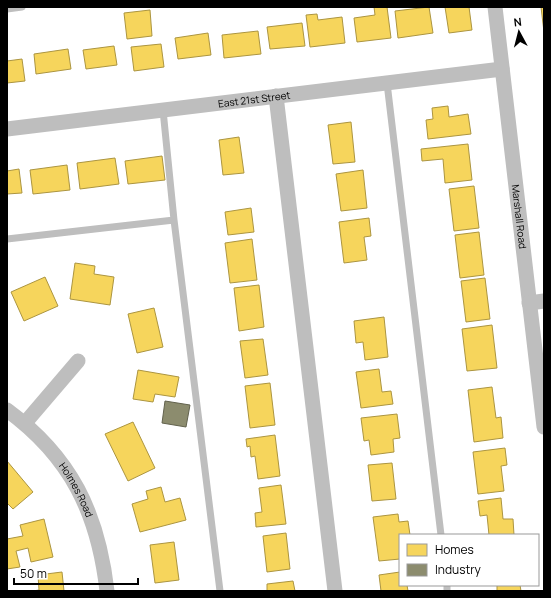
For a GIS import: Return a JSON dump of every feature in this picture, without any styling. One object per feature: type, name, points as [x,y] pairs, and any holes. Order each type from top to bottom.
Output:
[{"type":"street","name":"Marshall Road","points":[[494,7],[537,302],[544,427]]},
{"type":"street","name":"East 21st Street","points":[[7,129],[502,69]]},
{"type":"street","points":[[276,96],[335,591]]},
{"type":"street","points":[[24,423],[78,361]]},
{"type":"street","name":"Holmes Road","points":[[7,410],[24,423],[50,448],[72,478],[82,496],[100,549],[107,591]]},
{"type":"lane","points":[[7,9],[22,7]]},
{"type":"lane","points":[[387,83],[441,534]]},
{"type":"lane","points":[[162,110],[174,220],[220,591]]},
{"type":"lane","points":[[7,239],[174,220]]},
{"type":"building: Homes","points":[[374,7],[387,7],[391,38],[357,42],[354,18],[375,15]]},
{"type":"building: Homes","points":[[429,7],[433,33],[398,38],[395,11]]},
{"type":"building: Homes","points":[[445,7],[469,7],[472,30],[449,33]]},
{"type":"building: Homes","points":[[541,7],[544,7],[544,32]]},
{"type":"building: Homes","points":[[150,10],[152,36],[127,39],[124,13]]},
{"type":"building: Homes","points":[[317,14],[318,20],[342,17],[345,43],[310,47],[306,15]]},
{"type":"building: Homes","points":[[302,23],[305,46],[270,49],[267,27]]},
{"type":"building: Homes","points":[[258,31],[261,54],[224,58],[222,35]]},
{"type":"building: Homes","points":[[208,33],[211,55],[178,59],[175,38]]},
{"type":"building: Homes","points":[[161,44],[164,67],[134,71],[131,47]]},
{"type":"building: Homes","points":[[114,46],[117,65],[86,69],[83,50]]},
{"type":"building: Homes","points":[[68,49],[71,69],[36,74],[34,54]]},
{"type":"building: Homes","points":[[22,59],[25,81],[7,83],[7,61]]},
{"type":"building: Homes","points":[[448,106],[449,117],[468,114],[471,134],[428,139],[426,120],[433,119],[432,108]]},
{"type":"building: Homes","points":[[351,122],[355,162],[333,164],[328,125]]},
{"type":"building: Homes","points":[[239,137],[244,173],[223,175],[219,140]]},
{"type":"building: Homes","points":[[468,144],[472,180],[445,183],[443,159],[422,161],[421,149]]},
{"type":"building: Homes","points":[[162,156],[165,180],[128,184],[125,161]]},
{"type":"building: Homes","points":[[115,158],[119,184],[80,189],[77,163]]},
{"type":"building: Homes","points":[[67,165],[70,190],[33,194],[30,170]]},
{"type":"building: Homes","points":[[19,169],[22,193],[7,194],[7,171]]},
{"type":"building: Homes","points":[[363,170],[367,208],[341,211],[336,174]]},
{"type":"building: Homes","points":[[474,186],[479,228],[454,231],[449,189]]},
{"type":"building: Homes","points":[[251,208],[254,232],[228,235],[225,212]]},
{"type":"building: Homes","points":[[369,218],[371,236],[364,237],[367,260],[344,263],[339,222]]},
{"type":"building: Homes","points":[[479,232],[484,275],[460,278],[455,235]]},
{"type":"building: Homes","points":[[252,239],[257,280],[230,283],[225,243]]},
{"type":"building: Homes","points":[[75,263],[95,266],[94,274],[114,277],[110,305],[70,299]]},
{"type":"building: Homes","points":[[45,277],[58,306],[24,321],[11,292]]},
{"type":"building: Homes","points":[[485,278],[490,319],[466,322],[461,281]]},
{"type":"building: Homes","points":[[259,285],[264,327],[239,331],[234,288]]},
{"type":"building: Homes","points":[[154,308],[163,347],[137,353],[128,314]]},
{"type":"building: Homes","points":[[384,317],[388,357],[365,360],[363,342],[356,343],[354,321]]},
{"type":"building: Homes","points":[[492,325],[497,368],[467,371],[462,329]]},
{"type":"building: Homes","points":[[263,339],[268,375],[245,378],[240,341]]},
{"type":"building: Homes","points":[[379,369],[382,392],[391,391],[393,404],[361,408],[356,372]]},
{"type":"building: Homes","points":[[138,370],[179,377],[175,397],[155,394],[153,402],[133,399]]},
{"type":"building: Homes","points":[[270,383],[275,425],[250,428],[245,386]]},
{"type":"building: Homes","points":[[492,387],[496,418],[501,417],[503,438],[474,442],[468,390]]},
{"type":"building: Homes","points":[[397,414],[400,438],[393,439],[394,452],[371,455],[369,440],[364,441],[361,418]]},
{"type":"building: Homes","points":[[133,422],[155,468],[128,481],[105,434]]},
{"type":"building: Homes","points":[[275,435],[280,476],[258,479],[255,456],[251,457],[250,446],[247,447],[246,439]]},
{"type":"building: Homes","points":[[505,448],[507,465],[501,466],[504,491],[478,494],[473,452]]},
{"type":"building: Homes","points":[[7,461],[33,492],[13,509],[7,503]]},
{"type":"building: Homes","points":[[392,463],[396,499],[372,501],[368,465]]},
{"type":"building: Homes","points":[[281,485],[286,524],[256,527],[255,513],[262,512],[259,488]]},
{"type":"building: Homes","points":[[161,487],[165,502],[180,498],[186,520],[140,532],[132,504],[148,499],[146,491]]},
{"type":"building: Homes","points":[[501,498],[503,519],[513,519],[514,534],[489,534],[487,515],[480,516],[478,501]]},
{"type":"building: Homes","points":[[398,514],[399,522],[408,521],[410,534],[399,534],[399,559],[379,561],[373,517]]},
{"type":"building: Homes","points":[[44,519],[53,557],[31,562],[28,548],[16,551],[20,567],[7,569],[7,539],[23,536],[20,525]]},
{"type":"building: Homes","points":[[286,533],[290,569],[267,572],[263,536]]},
{"type":"building: Homes","points":[[174,542],[179,580],[155,583],[150,545]]},
{"type":"building: Homes","points":[[62,572],[64,591],[33,591],[39,590],[38,575]]},
{"type":"building: Homes","points":[[399,572],[399,586],[407,586],[408,591],[381,591],[379,575]]},
{"type":"building: Homes","points":[[293,581],[295,591],[267,591],[267,584]]},
{"type":"building: Homes","points":[[497,586],[520,586],[521,591],[497,591]]},
{"type":"building: Industry","points":[[165,401],[190,405],[186,427],[162,423]]}]
